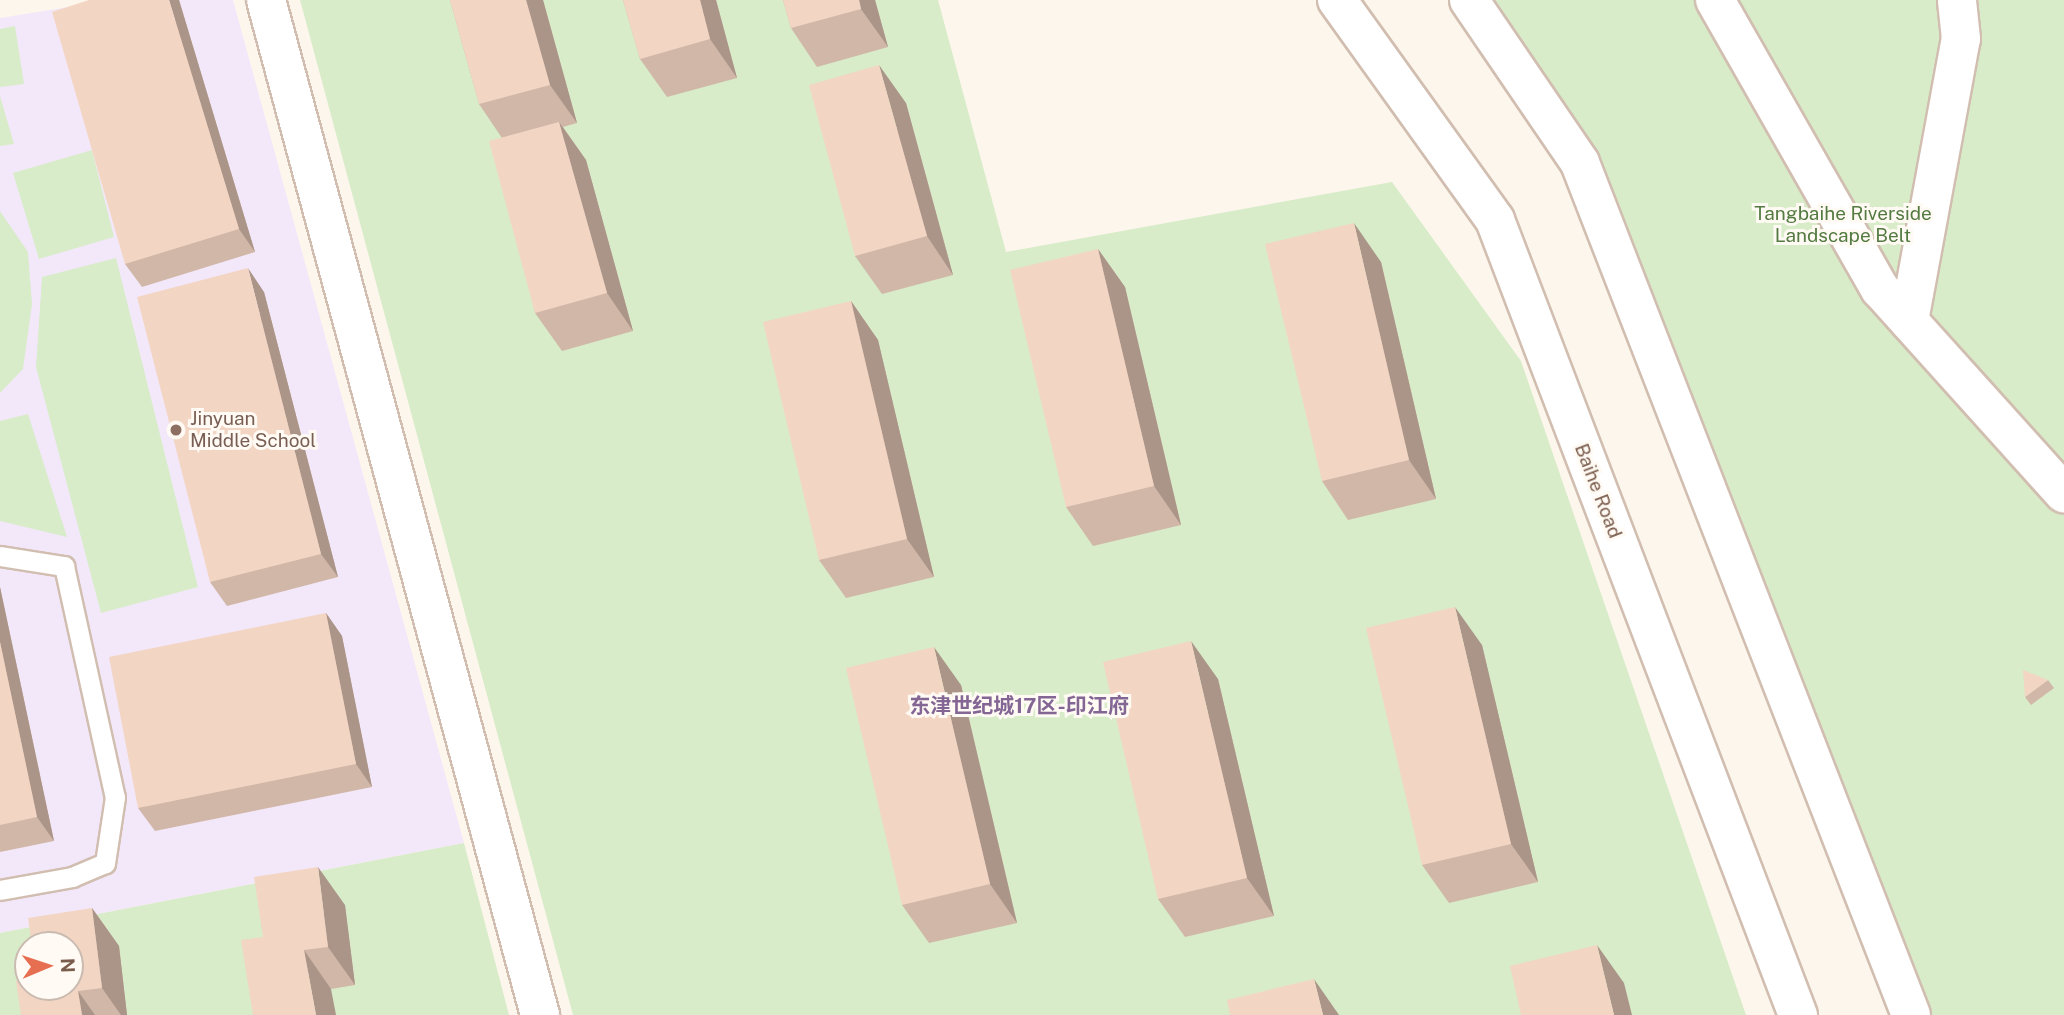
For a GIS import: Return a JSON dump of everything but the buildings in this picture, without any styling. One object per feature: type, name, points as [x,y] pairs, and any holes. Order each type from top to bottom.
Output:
[{"type":"street","points":[[266,0],[540,1015]]},
{"type":"street","name":"Baihe Road","points":[[1337,0],[1495,220],[1798,1015]]},
{"type":"street","points":[[1469,0],[1580,163],[1911,1015]]},
{"type":"street","points":[[1715,0],[1880,289],[2064,493]]},
{"type":"street","points":[[1909,321],[1961,39],[1957,0]]},
{"type":"lane","points":[[0,556],[64,566],[115,797],[105,863],[72,877],[0,890]]},
{"type":"shaded area","name":"Jinyuan Middle School","points":[[112,0],[233,0],[464,843],[0,933],[0,18]]},
{"type":"green space","points":[[300,0],[938,0],[1006,252],[1392,182],[1521,361],[1746,1015],[573,1015]]},
{"type":"green space","name":"Tangbaihe Riverside Landscape Belt","points":[[1469,0],[2064,0],[2064,1015],[1911,1015],[1580,163]]},
{"type":"green space","points":[[15,26],[24,84],[0,87],[0,29]]},
{"type":"green space","points":[[0,96],[14,144],[0,146]]},
{"type":"green space","points":[[92,150],[114,237],[39,259],[13,173]]},
{"type":"green space","points":[[0,211],[28,252],[32,304],[23,369],[0,393]]},
{"type":"green space","points":[[116,258],[198,587],[101,613],[36,367],[42,277]]},
{"type":"green space","points":[[28,414],[67,537],[0,521],[0,421]]},
{"type":"green space","points":[[464,843],[509,1015],[0,1015],[0,933]]},
{"type":"place","name":"Jinyuan Middle School","points":[[176,430]]},
{"type":"district","name":"东津世纪城17区-印江府","points":[[1019,706]]}]
